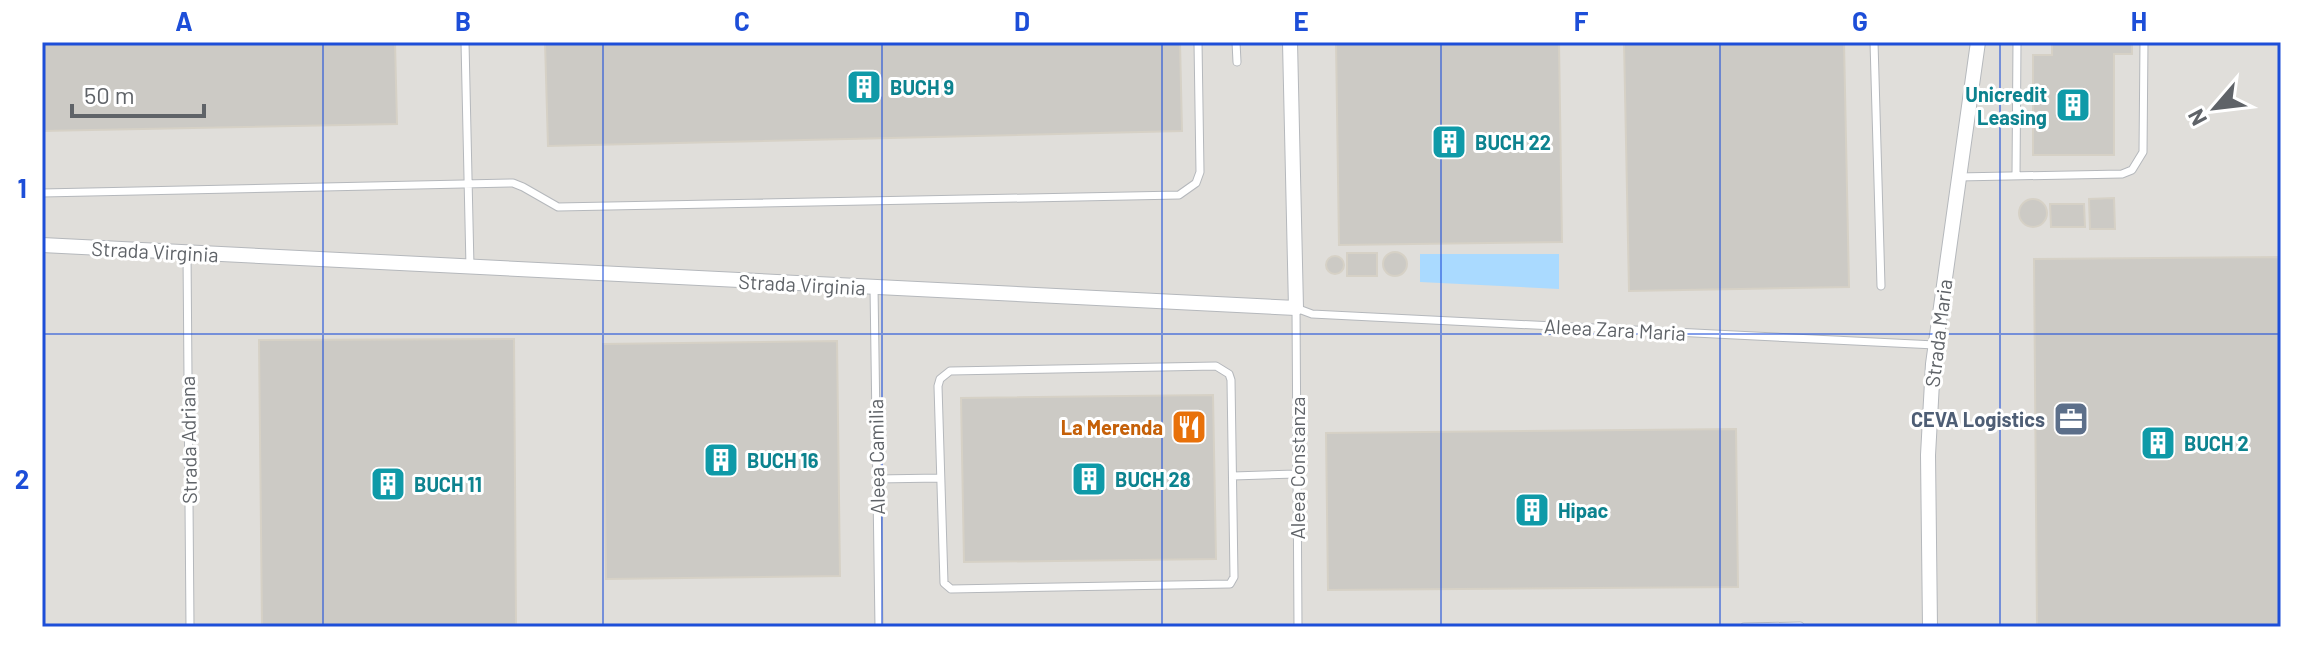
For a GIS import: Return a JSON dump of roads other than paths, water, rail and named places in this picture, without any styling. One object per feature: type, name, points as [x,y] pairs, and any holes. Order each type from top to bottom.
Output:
[{"type":"street","points":[[1290,42],[1296,308]]},
{"type":"street","name":"Strada Maria","points":[[1930,627],[1928,455],[1935,345],[1978,42]]},
{"type":"street","name":"Strada Virginia","points":[[42,245],[1296,308]]},
{"type":"lane","points":[[465,42],[470,267]]},
{"type":"lane","points":[[42,193],[513,183],[558,207],[1179,195],[1196,183],[1200,172],[1198,42]]},
{"type":"lane","points":[[1236,42],[1237,62]]},
{"type":"lane","points":[[1874,42],[1881,286]]},
{"type":"lane","points":[[2016,176],[2017,42]]},
{"type":"lane","points":[[1958,177],[2122,174],[2132,170],[2143,152],[2144,42]]},
{"type":"lane","name":"Strada Adriana","points":[[187,252],[190,627]]},
{"type":"lane","name":"Aleea Camilia","points":[[874,287],[879,627]]},
{"type":"lane","name":"Aleea Zara Maria","points":[[1296,308],[1312,314],[1935,345]]},
{"type":"lane","name":"Aleea Constanza","points":[[1296,308],[1298,627]]},
{"type":"lane","points":[[1216,366],[1229,374],[1231,380],[1234,577],[1230,584],[951,589],[942,579],[940,478],[938,386],[940,379],[950,371],[1216,366]]},
{"type":"lane","points":[[1233,476],[1296,474]]},
{"type":"lane","points":[[877,479],[940,478]]},
{"type":"lane","points":[[1744,627],[1800,626]]},
{"type":"water","points":[[1420,254],[1559,254],[1559,289],[1420,282]]},
{"type":"place","name":"BUCH 9","points":[[864,87]]},
{"type":"place","name":"Unicredit Leasing","points":[[2073,105]]},
{"type":"place","name":"BUCH 22","points":[[1449,142]]},
{"type":"place","name":"CEVA Logistics","points":[[2071,419]]},
{"type":"place","name":"La Merenda","points":[[1189,427]]},
{"type":"place","name":"BUCH 2","points":[[2158,443]]},
{"type":"place","name":"BUCH 16","points":[[721,460]]},
{"type":"place","name":"BUCH 28","points":[[1089,479]]},
{"type":"place","name":"BUCH 11","points":[[388,484]]},
{"type":"place","name":"Hipac","points":[[1532,510]]}]
